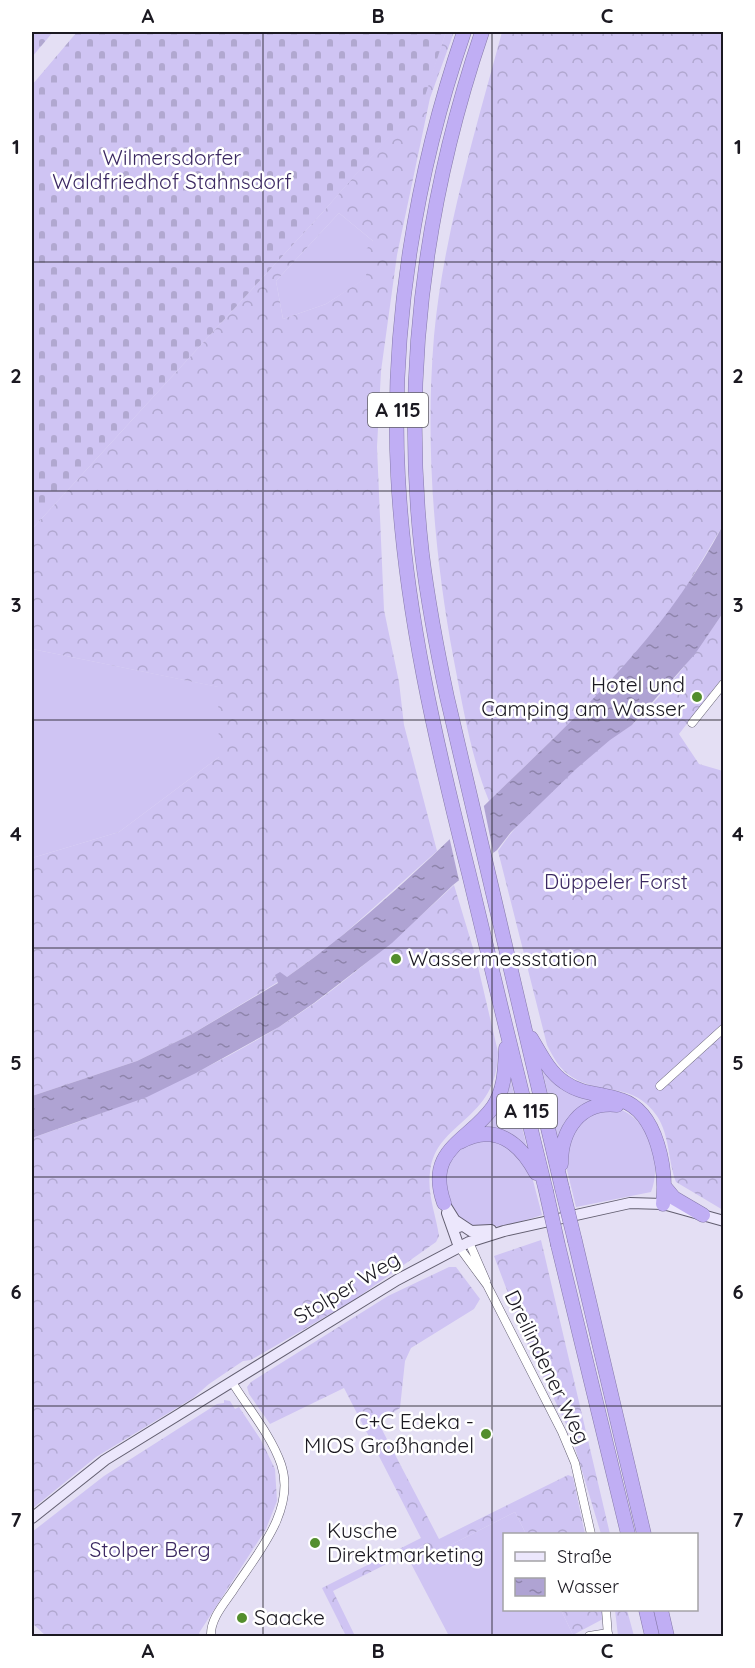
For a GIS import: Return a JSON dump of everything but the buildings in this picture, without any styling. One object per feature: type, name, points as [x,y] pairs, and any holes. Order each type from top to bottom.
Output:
[{"type":"highway","name":"A 115","points":[[464,32],[438,119],[414,226],[399,357],[398,476],[409,588],[422,666],[449,792],[628,1533]]},
{"type":"highway","name":"A 115","points":[[482,32],[448,140],[421,298],[415,387],[416,477],[422,555],[437,650],[466,788],[644,1533]]},
{"type":"highway","points":[[524,1026],[544,1060],[562,1081],[583,1092],[623,1100],[637,1109],[653,1133],[664,1186],[659,1204]]},
{"type":"highway","points":[[444,1203],[439,1179],[444,1158],[451,1147],[494,1106],[504,1079],[507,1030]]},
{"type":"highway","points":[[561,1184],[564,1140],[569,1126],[578,1116],[587,1109],[610,1104],[637,1109]]},
{"type":"highway","points":[[451,1147],[467,1138],[483,1135],[506,1139],[526,1155],[546,1191]]},
{"type":"highway","points":[[657,1151],[659,1204]]},
{"type":"highway","points":[[664,1186],[674,1198],[703,1215]]},
{"type":"highway","points":[[646,1611],[652,1636]]},
{"type":"highway","points":[[661,1611],[667,1636]]},
{"type":"street","points":[[692,723],[723,683]]},
{"type":"street","points":[[660,1086],[723,1028]]},
{"type":"street","points":[[444,1203],[456,1221],[464,1244]]},
{"type":"street","points":[[444,1203],[464,1244]]},
{"type":"street","name":"Stolper Weg","points":[[32,1518],[105,1460],[397,1280],[464,1244],[504,1231],[630,1203],[659,1204],[723,1221]]},
{"type":"street","points":[[456,1221],[471,1231],[504,1231]]},
{"type":"street","name":"Dreilindener Weg","points":[[464,1244],[477,1256],[487,1285],[562,1432],[574,1463],[591,1533]]},
{"type":"street","points":[[211,1636],[215,1618],[273,1527],[283,1497],[284,1477],[279,1460],[232,1382]]},
{"type":"street","points":[[589,1636],[608,1635],[606,1611]]},
{"type":"green space","points":[[32,32],[53,32],[32,57]]},
{"type":"green space","name":"Wilmersdorfer Waldfriedhof Stahnsdorf","points":[[77,32],[446,32],[425,96],[322,213],[32,529],[32,85]]},
{"type":"green space","points":[[446,32],[454,32],[430,98],[397,255],[381,371],[377,447],[384,610],[399,682],[404,725],[437,851],[335,942],[287,977],[275,975],[278,982],[192,1034],[137,1061],[32,1096],[32,858],[119,832],[219,757],[218,687],[32,649],[32,529],[322,213],[424,96]],"holes":[[[339,213],[373,241],[360,257],[367,277],[326,304],[283,319],[276,281]]]},
{"type":"green space","points":[[502,32],[723,32],[723,525],[679,599],[647,640],[607,687],[489,801],[468,732],[441,581],[433,499],[431,377],[438,298],[453,221],[471,144]]},
{"type":"green space","points":[[339,213],[373,241],[368,277],[326,304],[283,319],[276,281]]},
{"type":"green space","name":"Düppeler Forst","points":[[723,613],[723,677],[679,734],[699,764],[723,771],[723,1210],[676,1182],[667,1140],[657,1116],[648,1105],[627,1093],[583,1083],[568,1074],[554,1059],[547,1045],[498,851],[549,793],[578,766],[634,723],[647,710],[682,670]]},
{"type":"green space","points":[[32,649],[219,687],[219,757],[119,832],[32,858]]},
{"type":"green space","points":[[454,885],[476,958],[498,1052],[495,1075],[488,1093],[478,1107],[443,1141],[435,1155],[429,1180],[439,1236],[436,1242],[354,1300],[251,1360],[243,1361],[193,1398],[96,1457],[32,1509],[32,1138],[106,1112],[178,1081],[282,1025],[351,975]]},
{"type":"green space","points":[[540,1060],[595,1099],[596,1104],[560,1147]]},
{"type":"green space","points":[[509,1073],[528,1152],[484,1133],[483,1125]]},
{"type":"green space","points":[[614,1108],[636,1119],[650,1141],[655,1167],[651,1192],[576,1207],[567,1170],[566,1149],[583,1117]]},
{"type":"green space","points":[[487,1139],[512,1147],[530,1169],[542,1215],[508,1225],[481,1227],[462,1221],[454,1212],[448,1201],[446,1188],[449,1163],[455,1152],[464,1145]]},
{"type":"green space","points":[[541,1240],[610,1533],[601,1533],[571,1434],[527,1343],[494,1256]]},
{"type":"green space","points":[[449,1267],[456,1267],[480,1299],[474,1309],[411,1348],[405,1361],[400,1408],[378,1422],[439,1539],[568,1475],[573,1477],[585,1533],[526,1533],[515,1512],[431,1555],[424,1545],[333,1591],[355,1636],[346,1636],[322,1588],[421,1538],[344,1388],[270,1424],[249,1394],[247,1387],[251,1382],[388,1296]]},
{"type":"green space","name":"Stolper Berg","points":[[224,1400],[230,1401],[235,1409],[239,1407],[261,1440],[275,1469],[277,1501],[266,1529],[199,1633],[201,1636],[46,1636],[32,1623],[32,1532],[104,1476],[217,1404],[224,1403]]},
{"type":"green space","points":[[515,1512],[526,1533],[503,1533],[503,1611],[561,1611],[573,1635],[449,1636],[406,1554],[425,1545],[431,1555]]},
{"type":"green space","points":[[561,1611],[602,1611],[603,1619],[573,1635]]},
{"type":"green space","points":[[615,1611],[627,1611],[634,1636],[618,1636]]},
{"type":"water","points":[[723,525],[723,613],[695,654],[632,725],[576,769],[511,832],[497,850],[453,885],[392,943],[279,1027],[147,1097],[32,1138],[32,1096],[137,1061],[192,1034],[278,983],[275,975],[280,972],[287,977],[342,936],[394,892],[559,734],[620,670],[675,603]]},
{"type":"pier","points":[[483,802],[494,856],[460,885],[449,836]]},
{"type":"place","name":"Hotel und Camping am Wasser","points":[[697,697]]},
{"type":"place","name":"Wassermessstation","points":[[396,959]]},
{"type":"place","name":"C+C Edeka - MIOS Großhandel","points":[[486,1434]]},
{"type":"place","name":"Kusche Direktmarketing","points":[[315,1543]]},
{"type":"place","name":"Saacke","points":[[242,1618]]}]
